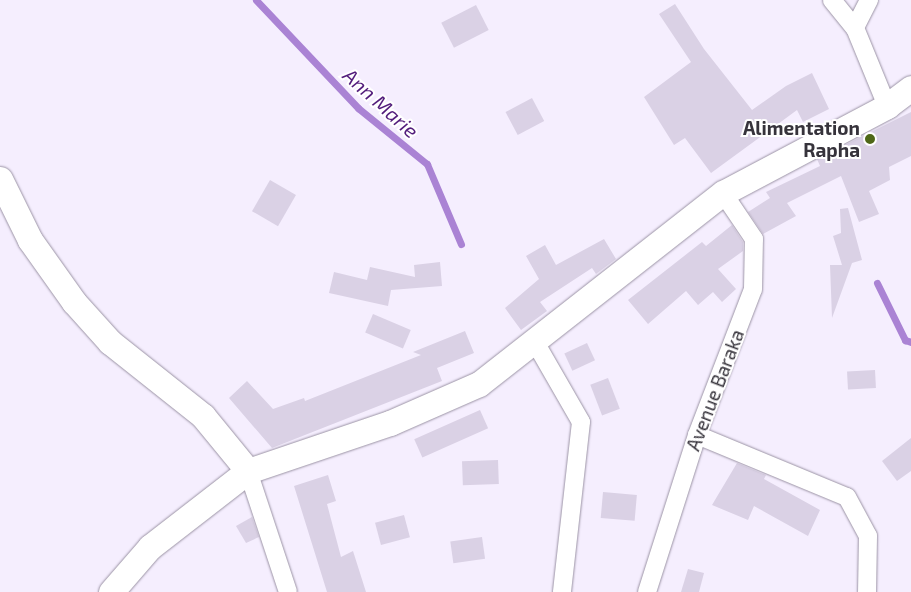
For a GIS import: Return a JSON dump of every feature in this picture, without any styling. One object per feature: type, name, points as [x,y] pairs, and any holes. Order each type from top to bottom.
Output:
[{"type":"street","points":[[832,0],[855,28],[887,106]]},
{"type":"street","points":[[855,28],[869,0]]},
{"type":"street","points":[[111,592],[150,546],[248,471],[390,423],[479,384],[723,194],[887,106],[911,88]]},
{"type":"street","points":[[0,178],[30,240],[74,302],[110,342],[202,416],[248,471],[288,592]]},
{"type":"street","name":"Avenue Baraka","points":[[648,592],[697,435],[753,290],[754,239],[723,194]]},
{"type":"street","points":[[535,342],[580,422],[562,592]]},
{"type":"street","points":[[697,435],[847,497],[868,536],[867,592]]},
{"type":"building","points":[[675,4],[704,49],[752,110],[786,86],[812,73],[829,109],[803,122],[797,110],[711,173],[685,138],[674,145],[644,97],[691,62],[659,14]]},
{"type":"building","points":[[476,5],[489,30],[454,48],[441,23]]},
{"type":"building","points":[[532,98],[544,121],[518,135],[506,112]]},
{"type":"building","points":[[911,112],[911,156],[889,167],[890,180],[869,191],[879,214],[859,222],[841,176],[787,203],[796,216],[763,234],[748,212],[770,198],[766,192],[820,166],[817,159]]},
{"type":"building","points":[[270,180],[296,195],[278,226],[252,211]]},
{"type":"building","points":[[848,208],[862,260],[852,263],[832,318],[830,265],[842,265],[833,236],[841,233],[840,209]]},
{"type":"building","points":[[732,225],[743,242],[743,251],[718,269],[736,289],[722,302],[713,292],[698,305],[686,291],[648,324],[628,300],[702,242],[706,246]]},
{"type":"building","points":[[604,239],[616,259],[596,274],[592,268],[540,302],[547,311],[521,330],[505,308],[539,279],[526,256],[545,245],[556,265]]},
{"type":"building","points":[[440,262],[442,286],[391,290],[388,306],[329,293],[334,272],[367,280],[370,267],[415,277],[414,265]]},
{"type":"building","points":[[373,314],[411,330],[403,348],[365,332]]},
{"type":"building","points":[[465,331],[474,353],[437,368],[442,381],[272,448],[229,398],[247,381],[273,409],[304,398],[305,401],[421,355],[413,352]]},
{"type":"building","points":[[587,343],[595,360],[572,371],[564,354]]},
{"type":"building","points":[[875,370],[876,388],[848,389],[847,371]]},
{"type":"building","points":[[608,378],[620,409],[602,416],[590,385]]},
{"type":"building","points":[[480,410],[488,428],[422,458],[414,439]]},
{"type":"building","points":[[911,438],[911,471],[897,481],[882,461]]},
{"type":"building","points":[[498,460],[499,484],[463,485],[462,461]]},
{"type":"building","points":[[737,463],[766,475],[764,479],[820,510],[808,536],[754,506],[748,520],[712,505]]},
{"type":"building","points":[[328,475],[336,501],[327,504],[341,557],[353,551],[366,592],[327,592],[294,486]]},
{"type":"building","points":[[603,492],[637,495],[635,521],[601,518]]},
{"type":"building","points":[[404,515],[410,537],[381,545],[375,523]]},
{"type":"building","points":[[252,517],[259,537],[246,543],[236,526]]},
{"type":"building","points":[[482,537],[485,559],[453,563],[450,541]]},
{"type":"building","points":[[688,569],[704,573],[699,592],[681,592]]},
{"type":"waterway","name":"Ann Marie","points":[[256,0],[358,108],[427,164],[461,244]]},
{"type":"waterway","points":[[877,283],[905,340],[911,342]]},
{"type":"place","name":"Alimentation Rapha","points":[[870,139]]}]
